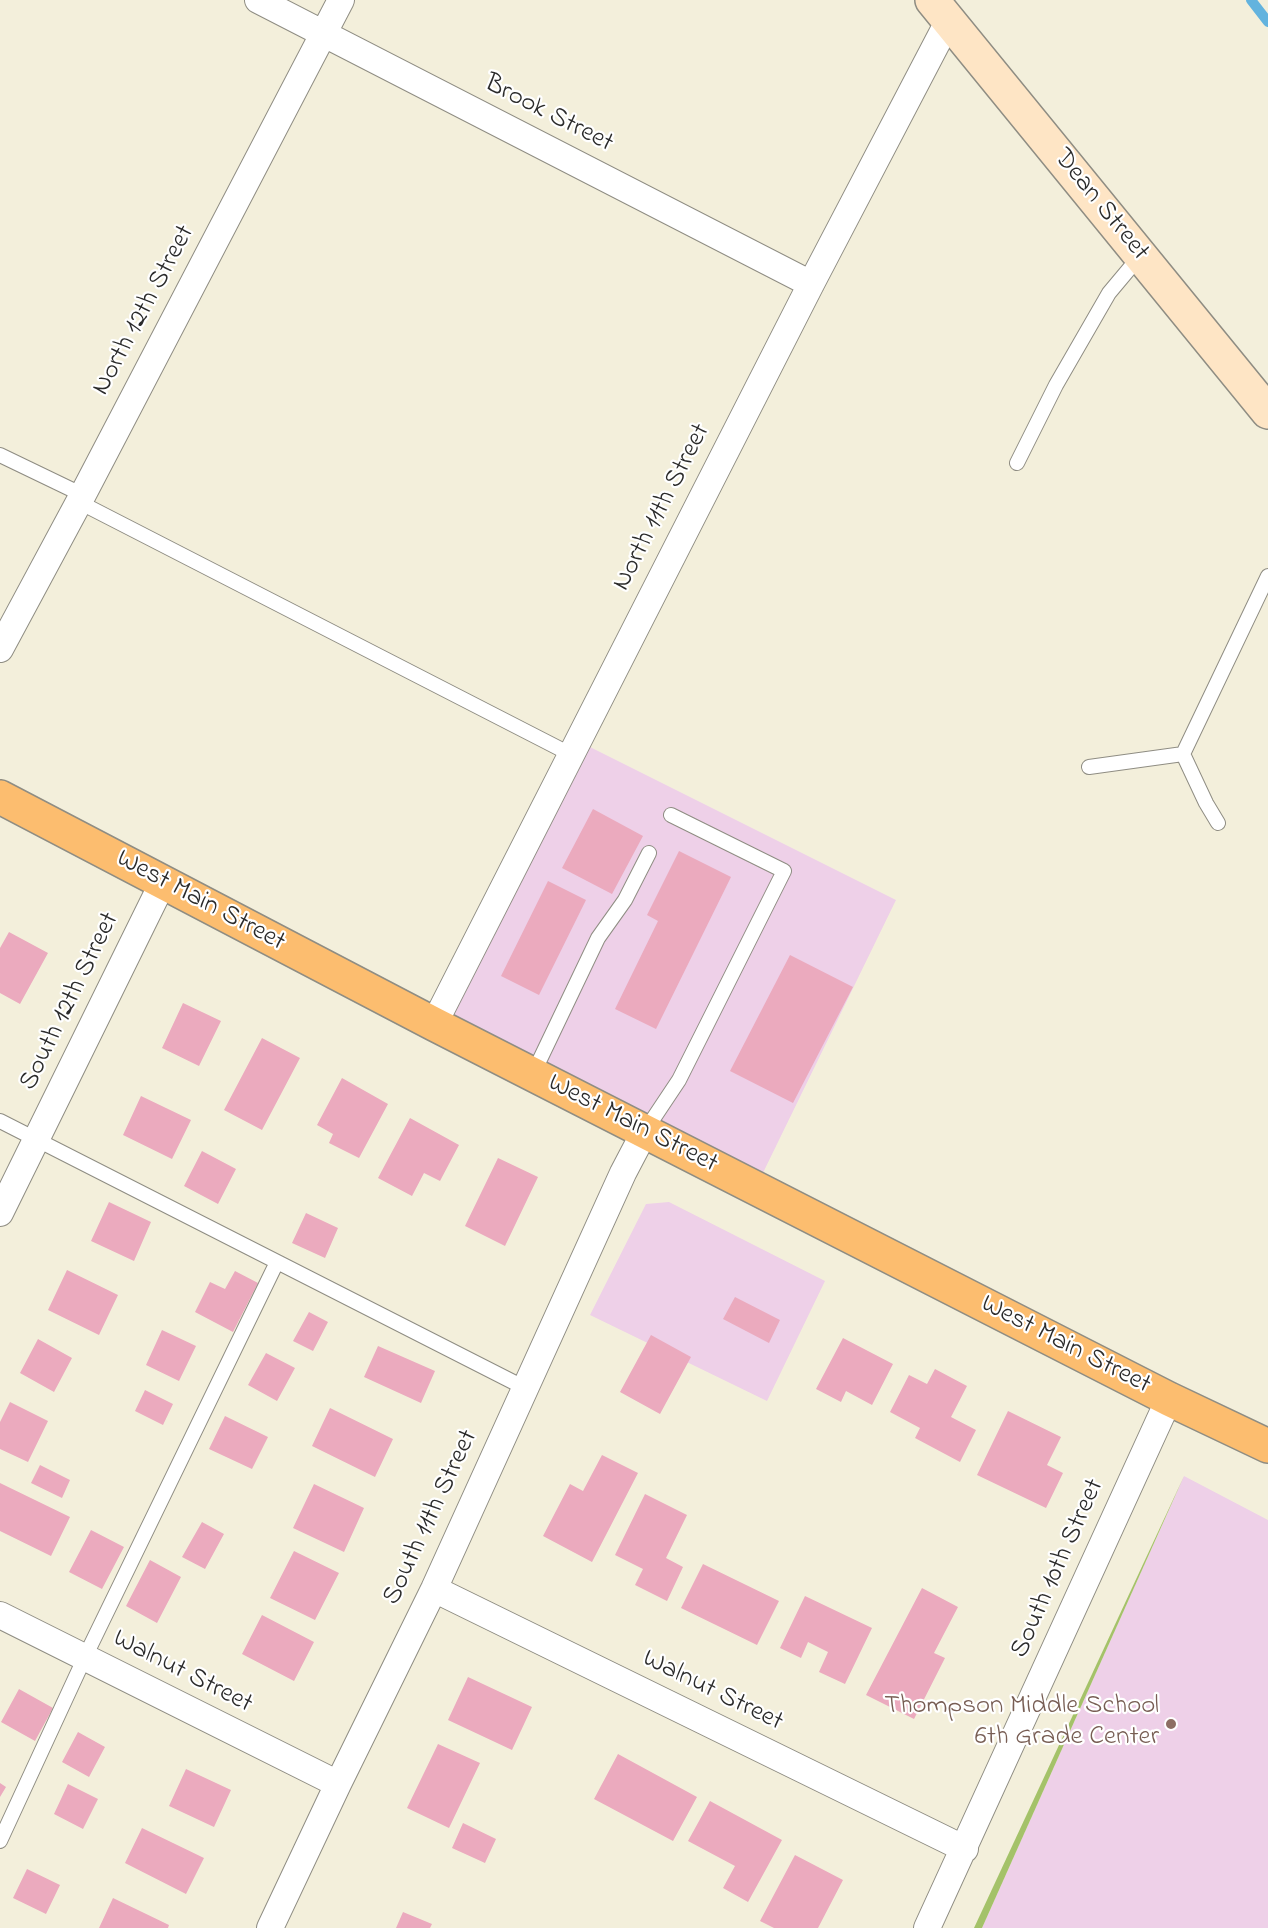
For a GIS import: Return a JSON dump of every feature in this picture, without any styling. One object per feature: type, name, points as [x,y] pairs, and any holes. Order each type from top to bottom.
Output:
[{"type":"main road","name":"West Main Street","points":[[0,797],[434,1024],[1169,1399],[1268,1446]]},
{"type":"street","name":"Brook Street","points":[[258,0],[810,284]]},
{"type":"street","name":"North 12th Street","points":[[0,649],[81,499],[341,0]]},
{"type":"street","name":"Dean Street","points":[[940,10],[1268,412]]},
{"type":"street","name":"North 11th Street","points":[[434,1024],[810,284],[940,10]]},
{"type":"street","name":"South 12th Street","points":[[0,1213],[163,882]]},
{"type":"street","name":"South 11th Street","points":[[270,1928],[434,1588],[623,1173],[645,1131]]},
{"type":"street","name":"South 10th Street","points":[[927,1928],[1169,1399]]},
{"type":"street","name":"Walnut Street","points":[[434,1588],[965,1848]]},
{"type":"street","name":"Walnut Street","points":[[0,1615],[338,1784]]},
{"type":"lane","points":[[1017,463],[1056,385],[1109,293],[1140,256]]},
{"type":"lane","points":[[0,455],[572,755]]},
{"type":"lane","points":[[1183,754],[1268,576]]},
{"type":"lane","points":[[1089,766],[1183,754]]},
{"type":"lane","points":[[1183,754],[1218,823]]},
{"type":"lane","points":[[645,1131],[679,1080],[784,871],[671,815]]},
{"type":"lane","points":[[534,1074],[598,938],[625,900],[649,853]]},
{"type":"lane","points":[[0,1121],[525,1388]]},
{"type":"lane","points":[[0,1841],[85,1658],[277,1262]]},
{"type":"shaded area","points":[[586,745],[896,900],[759,1181],[445,1021]]},
{"type":"shaded area","points":[[669,1202],[825,1281],[767,1401],[590,1315],[646,1204]]},
{"type":"shaded area","name":"Thompson Middle School 6th Grade Center","points":[[1184,1476],[1268,1520],[1268,1928],[982,1928]]},
{"type":"green space","points":[[1184,1476],[982,1928],[974,1928]]},
{"type":"building","points":[[593,809],[643,836],[612,894],[562,868]]},
{"type":"building","points":[[679,851],[731,877],[656,1029],[615,1009],[658,921],[647,915]]},
{"type":"building","points":[[548,881],[586,900],[539,995],[501,976]]},
{"type":"building","points":[[9,932],[48,953],[20,1004],[0,993],[0,948]]},
{"type":"building","points":[[790,955],[853,987],[793,1103],[730,1071]]},
{"type":"building","points":[[183,1003],[221,1021],[199,1066],[162,1048]]},
{"type":"building","points":[[262,1038],[300,1058],[262,1130],[224,1110]]},
{"type":"building","points":[[342,1078],[388,1104],[359,1158],[329,1143],[333,1134],[317,1125]]},
{"type":"building","points":[[141,1096],[191,1120],[172,1159],[123,1135]]},
{"type":"building","points":[[410,1118],[459,1145],[440,1181],[424,1173],[412,1196],[378,1178]]},
{"type":"building","points":[[202,1151],[236,1169],[218,1204],[184,1186]]},
{"type":"building","points":[[498,1158],[538,1177],[505,1246],[465,1226]]},
{"type":"building","points":[[109,1202],[151,1222],[134,1261],[91,1241]]},
{"type":"building","points":[[306,1213],[338,1228],[325,1258],[292,1243]]},
{"type":"building","points":[[67,1270],[118,1295],[99,1335],[48,1310]]},
{"type":"building","points":[[235,1271],[258,1283],[233,1332],[195,1312],[210,1282],[225,1289]]},
{"type":"building","points":[[735,1297],[780,1320],[769,1343],[723,1319]]},
{"type":"building","points":[[309,1312],[328,1322],[313,1351],[293,1341]]},
{"type":"building","points":[[162,1330],[196,1346],[179,1381],[146,1365]]},
{"type":"building","points":[[651,1335],[691,1357],[660,1414],[620,1392]]},
{"type":"building","points":[[843,1338],[893,1364],[872,1405],[846,1391],[841,1402],[816,1389]]},
{"type":"building","points":[[38,1339],[72,1358],[54,1392],[20,1373]]},
{"type":"building","points":[[378,1346],[435,1371],[421,1403],[364,1377]]},
{"type":"building","points":[[266,1353],[295,1368],[277,1401],[248,1385]]},
{"type":"building","points":[[935,1369],[967,1386],[951,1417],[976,1430],[960,1462],[915,1438],[920,1428],[890,1412],[909,1375],[927,1384]]},
{"type":"building","points":[[145,1390],[173,1404],[163,1425],[135,1411]]},
{"type":"building","points":[[10,1402],[48,1421],[28,1462],[0,1449],[0,1422]]},
{"type":"building","points":[[330,1408],[393,1439],[375,1477],[312,1446]]},
{"type":"building","points":[[1008,1411],[1061,1437],[1047,1465],[1063,1473],[1046,1508],[977,1475]]},
{"type":"building","points":[[225,1416],[268,1437],[252,1469],[209,1449]]},
{"type":"building","points":[[602,1455],[638,1473],[592,1562],[543,1536],[570,1484],[583,1491]]},
{"type":"building","points":[[40,1465],[70,1480],[62,1498],[31,1483]]},
{"type":"building","points":[[0,1483],[70,1517],[51,1556],[0,1531]]},
{"type":"building","points":[[314,1484],[364,1508],[344,1552],[293,1528]]},
{"type":"building","points":[[645,1494],[687,1515],[666,1558],[683,1567],[667,1601],[635,1585],[643,1569],[615,1555]]},
{"type":"building","points":[[202,1522],[224,1534],[205,1569],[182,1557]]},
{"type":"building","points":[[91,1530],[124,1547],[102,1589],[69,1572]]},
{"type":"building","points":[[294,1551],[339,1573],[315,1620],[270,1598]]},
{"type":"building","points":[[150,1560],[181,1577],[157,1623],[126,1606]]},
{"type":"building","points":[[703,1564],[779,1601],[757,1645],[681,1608]]},
{"type":"building","points":[[922,1588],[958,1607],[934,1653],[945,1658],[914,1719],[866,1695]]},
{"type":"building","points":[[805,1596],[872,1628],[845,1684],[819,1672],[828,1652],[808,1642],[801,1658],[780,1648]]},
{"type":"building","points":[[262,1615],[314,1642],[294,1681],[242,1654]]},
{"type":"building","points":[[468,1677],[532,1707],[512,1750],[448,1720]]},
{"type":"building","points":[[19,1689],[53,1708],[35,1741],[1,1722]]},
{"type":"building","points":[[78,1732],[105,1747],[89,1777],[62,1762]]},
{"type":"building","points":[[438,1744],[480,1763],[449,1828],[407,1808]]},
{"type":"building","points":[[618,1754],[697,1797],[673,1841],[594,1799]]},
{"type":"building","points":[[186,1769],[231,1790],[214,1827],[169,1806]]},
{"type":"building","points":[[0,1783],[6,1787],[0,1797]]},
{"type":"building","points":[[68,1784],[98,1799],[83,1829],[54,1814]]},
{"type":"building","points":[[710,1801],[782,1840],[748,1902],[723,1888],[735,1866],[688,1841]]},
{"type":"building","points":[[463,1823],[496,1839],[485,1863],[452,1848]]},
{"type":"building","points":[[142,1828],[204,1858],[186,1894],[125,1863]]},
{"type":"building","points":[[795,1855],[843,1880],[818,1928],[774,1928],[760,1921]]},
{"type":"building","points":[[27,1869],[60,1885],[46,1914],[13,1898]]},
{"type":"building","points":[[113,1898],[169,1925],[168,1928],[99,1928]]},
{"type":"building","points":[[403,1912],[432,1924],[430,1928],[396,1928]]},
{"type":"waterway","points":[[1251,0],[1268,22]]},
{"type":"place","name":"Thompson Middle School 6th Grade Center","points":[[1171,1724]]}]
